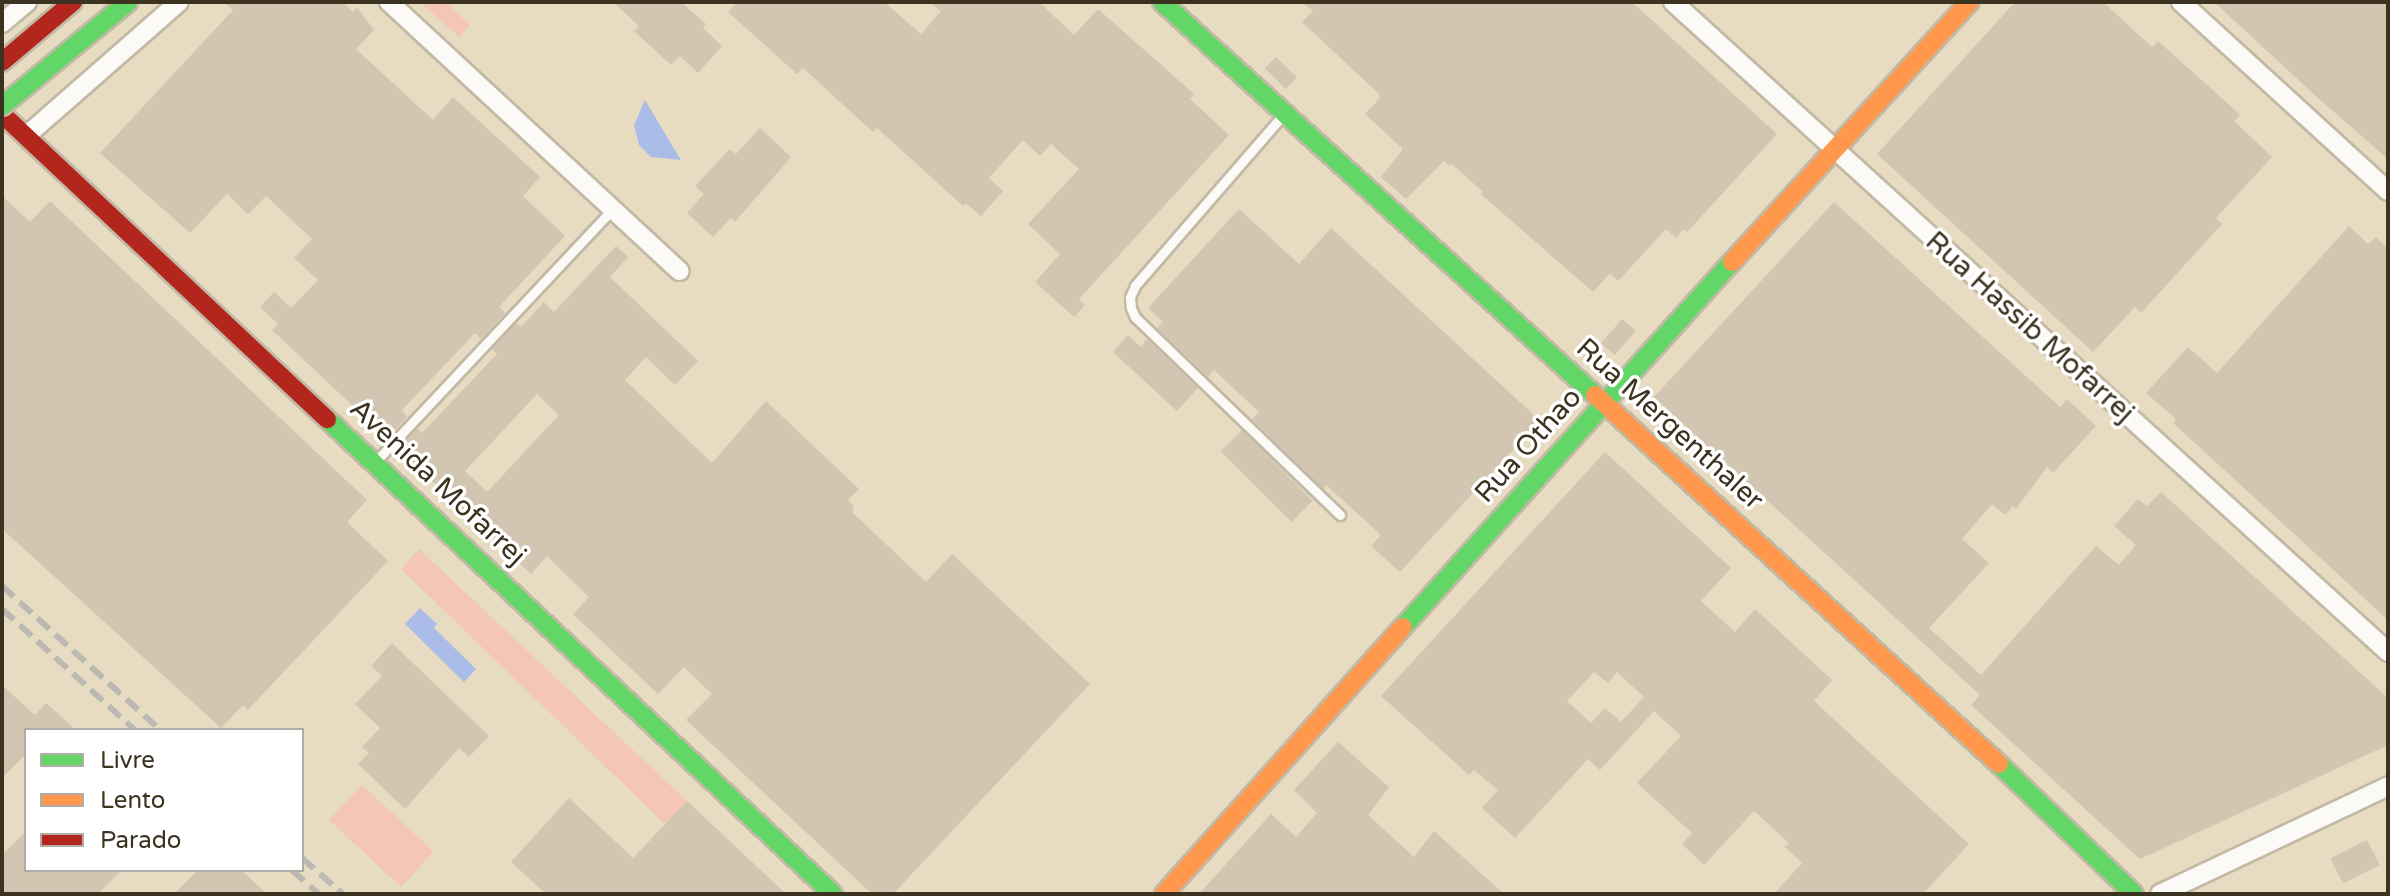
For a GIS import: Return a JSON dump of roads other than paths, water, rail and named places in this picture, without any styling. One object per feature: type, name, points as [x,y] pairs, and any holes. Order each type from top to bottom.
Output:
[{"type":"main road","points":[[2,62],[73,2]]},
{"type":"main road","points":[[2,106],[128,2]]},
{"type":"main road","name":"Rua Mergenthaler","points":[[1162,2],[1953,720],[2134,894]]},
{"type":"main road","name":"Rua Othao","points":[[1164,894],[1604,402],[1969,2]]},
{"type":"main road","name":"Avenida Mofarrej","points":[[2,114],[376,461],[833,894]]},
{"type":"street","points":[[2,23],[27,2]]},
{"type":"street","points":[[49,2],[70,37],[111,63]]},
{"type":"street","points":[[26,136],[179,2]]},
{"type":"street","points":[[389,2],[680,271]]},
{"type":"street","name":"Rua Hassib Mofarrej","points":[[1673,2],[2388,652]]},
{"type":"street","points":[[2181,2],[2388,191]]},
{"type":"street","points":[[2160,894],[2388,786]]},
{"type":"lane","points":[[1285,113],[1135,286],[1130,297],[1131,308],[1135,317],[1340,515]]},
{"type":"lane","points":[[376,461],[613,209]]},
{"type":"water","points":[[645,100],[681,160],[651,157],[639,145],[634,125]]},
{"type":"water","points":[[420,608],[437,624],[434,628],[476,669],[464,682],[405,624]]},
{"type":"railway","points":[[2,586],[158,728]]},
{"type":"railway","points":[[2,609],[133,728]]},
{"type":"railway","points":[[304,860],[343,894]]},
{"type":"railway","points":[[294,872],[319,894]]}]
